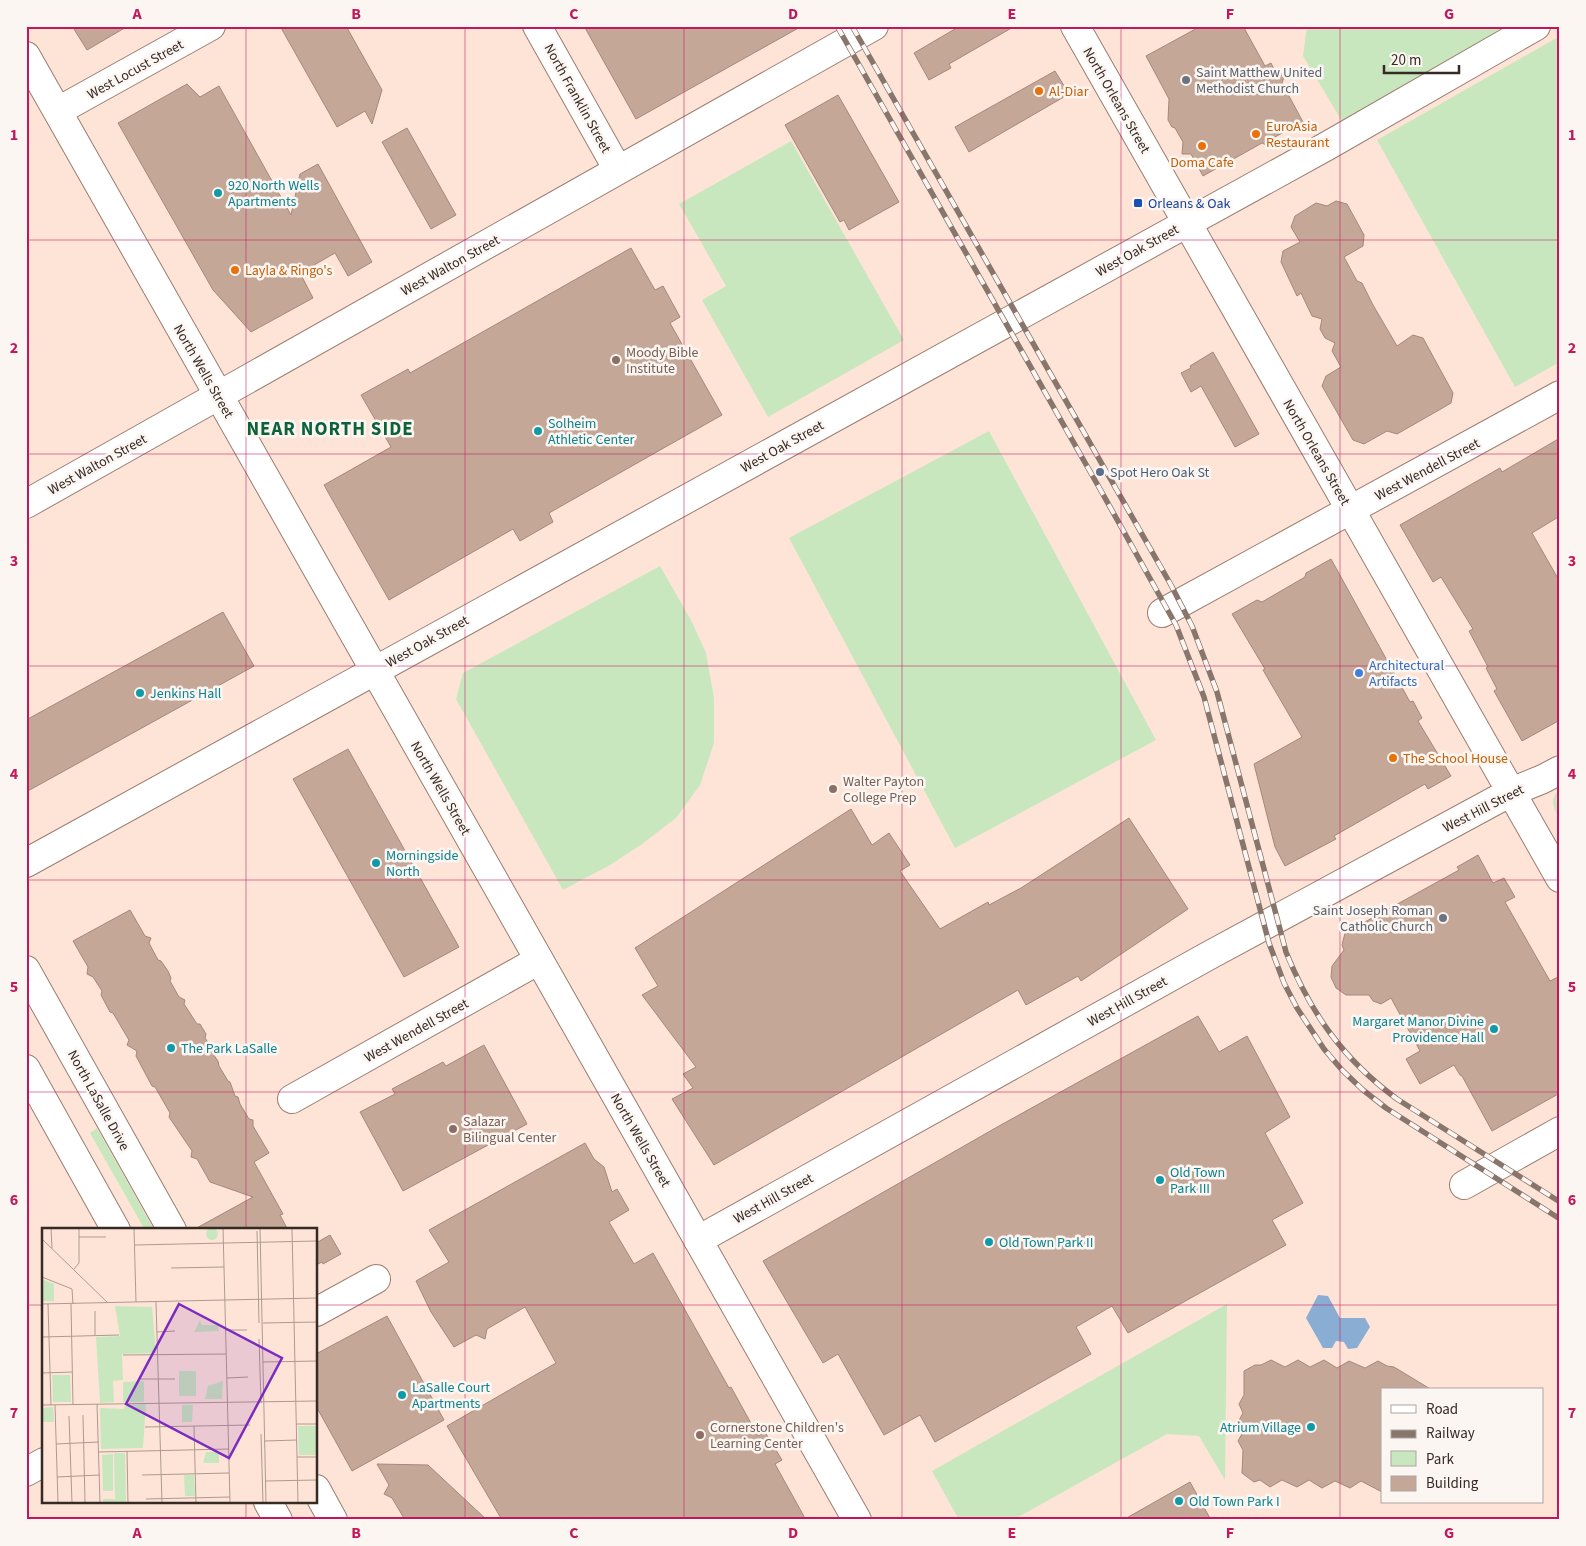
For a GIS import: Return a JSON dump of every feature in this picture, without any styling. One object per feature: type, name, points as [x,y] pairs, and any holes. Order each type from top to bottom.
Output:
[{"type":"street","name":"West Locust Street","points":[[58,111],[211,26]]},
{"type":"street","name":"North Franklin Street","points":[[537,26],[618,170]]},
{"type":"street","name":"West Walton Street","points":[[26,504],[874,26]]},
{"type":"street","name":"North Orleans Street","points":[[1075,26],[1560,878]]},
{"type":"street","name":"West Oak Street","points":[[26,863],[1327,146],[1536,26]]},
{"type":"street","name":"North Wells Street","points":[[26,56],[857,1520]]},
{"type":"street","name":"West Wendell Street","points":[[1162,614],[1560,395]]},
{"type":"street","name":"West Hill Street","points":[[698,1240],[1208,956],[1511,792],[1544,779],[1560,770]]},
{"type":"street","name":"West Wendell Street","points":[[292,1099],[539,960]]},
{"type":"street","name":"North LaSalle Drive","points":[[26,970],[171,1228]]},
{"type":"street","points":[[26,1069],[115,1228]]},
{"type":"street","points":[[1464,1185],[1560,1131]]},
{"type":"street","points":[[318,1311],[376,1279]]},
{"type":"street","points":[[26,1472],[42,1463]]},
{"type":"street","points":[[318,1493],[333,1520]]},
{"type":"street","points":[[269,1504],[278,1520]]},
{"type":"green space","points":[[1307,26],[1508,26],[1343,123],[1303,56]]},
{"type":"green space","points":[[1560,36],[1560,362],[1515,387],[1377,140]]},
{"type":"green space","points":[[791,141],[904,340],[768,417],[702,300],[726,286],[679,204]]},
{"type":"green space","points":[[989,431],[1156,740],[955,848],[789,538]]},
{"type":"green space","points":[[660,566],[691,620],[706,653],[714,698],[714,743],[700,785],[676,818],[610,865],[563,890],[456,699],[463,673]]},
{"type":"green space","points":[[1560,790],[1560,820],[1553,801],[1556,793]]},
{"type":"green space","points":[[97,1128],[153,1228],[144,1228],[90,1133]]},
{"type":"green space","points":[[1227,1304],[1225,1480],[1199,1436],[1167,1434],[1013,1520],[959,1520],[932,1471]]},
{"type":"water","points":[[1318,1295],[1328,1296],[1340,1318],[1365,1318],[1370,1327],[1357,1348],[1348,1349],[1344,1342],[1336,1341],[1332,1348],[1323,1348],[1306,1318]]},
{"type":"building","points":[[72,26],[128,26],[87,50]]},
{"type":"building","points":[[280,26],[346,26],[382,90],[372,124],[365,111],[337,127]]},
{"type":"building","points":[[584,26],[802,26],[636,119]]},
{"type":"building","points":[[960,26],[1015,26],[949,64],[951,68],[929,80],[914,53]]},
{"type":"building","points":[[1201,26],[1243,26],[1265,66],[1271,63],[1275,71],[1285,74],[1282,83],[1303,122],[1273,138],[1270,147],[1262,143],[1203,176],[1191,154],[1182,154],[1183,142],[1168,120],[1169,99],[1146,56]]},
{"type":"building","points":[[1055,71],[1069,94],[969,152],[955,127]]},
{"type":"building","name":"920 North Wells Apartments","points":[[187,84],[200,97],[219,86],[291,215],[300,174],[318,164],[372,262],[348,276],[335,253],[300,273],[313,298],[251,332],[213,290],[118,123]]},
{"type":"building","points":[[838,95],[899,202],[849,230],[844,220],[840,222],[785,125]]},
{"type":"building","points":[[407,128],[456,215],[431,229],[382,142]]},
{"type":"building","points":[[1336,201],[1347,204],[1364,235],[1363,246],[1344,257],[1357,281],[1362,283],[1397,346],[1413,335],[1423,338],[1453,393],[1451,403],[1439,410],[1397,434],[1387,431],[1364,444],[1353,440],[1322,386],[1326,376],[1341,367],[1332,351],[1335,343],[1325,338],[1320,329],[1322,319],[1312,316],[1301,293],[1297,296],[1281,262],[1283,251],[1300,242],[1291,227],[1295,216],[1316,203],[1327,206]]},
{"type":"building","name":"Solheim Athletic Center","points":[[631,248],[655,290],[663,286],[680,317],[670,323],[722,415],[549,513],[553,522],[520,541],[513,529],[389,600],[324,485],[391,447],[361,395],[408,369],[410,373]]},
{"type":"building","points":[[1213,352],[1259,434],[1235,447],[1201,386],[1191,392],[1181,373]]},
{"type":"building","points":[[1560,438],[1560,516],[1532,533],[1560,582],[1560,720],[1522,741],[1494,691],[1497,689],[1486,668],[1488,667],[1469,631],[1473,629],[1441,577],[1433,582],[1400,525],[1500,468],[1502,472]]},
{"type":"building","points":[[1331,559],[1410,702],[1413,701],[1422,718],[1418,721],[1451,776],[1428,789],[1425,784],[1334,836],[1336,839],[1285,866],[1275,847],[1254,764],[1302,737],[1232,614],[1257,600],[1262,602],[1305,577],[1306,573]]},
{"type":"building","name":"Jenkins Hall","points":[[223,612],[254,666],[26,792],[26,720]]},
{"type":"building","name":"Morningside North","points":[[348,749],[459,947],[404,977],[293,779]]},
{"type":"building","points":[[851,809],[872,845],[889,833],[910,865],[900,871],[940,929],[988,902],[989,905],[1021,888],[1129,818],[1188,909],[1081,981],[1078,976],[1026,1005],[1018,990],[714,1165],[672,1099],[693,1088],[683,1074],[696,1067],[642,995],[658,986],[635,948]]},
{"type":"building","points":[[1478,855],[1493,883],[1504,878],[1515,897],[1505,902],[1550,981],[1560,976],[1560,1093],[1492,1131],[1454,1065],[1420,1084],[1406,1059],[1420,1051],[1391,998],[1381,1004],[1373,1001],[1369,995],[1346,995],[1336,988],[1331,977],[1332,966],[1344,950],[1342,945],[1345,933],[1459,870],[1457,867]]},
{"type":"building","name":"The Park LaSalle","points":[[130,910],[145,936],[151,938],[149,943],[158,960],[161,961],[168,971],[171,978],[170,981],[179,997],[185,1000],[184,1004],[206,1034],[205,1038],[209,1044],[208,1047],[230,1082],[235,1096],[238,1097],[249,1119],[253,1120],[253,1126],[269,1153],[254,1162],[283,1214],[280,1215],[287,1228],[197,1228],[253,1197],[210,1182],[197,1159],[191,1157],[192,1151],[169,1117],[170,1113],[155,1087],[152,1086],[136,1056],[137,1051],[127,1045],[129,1040],[113,1013],[110,1012],[101,995],[102,991],[93,977],[87,974],[88,967],[73,941]]},
{"type":"building","points":[[1198,1016],[1219,1052],[1247,1036],[1290,1117],[1265,1133],[1303,1203],[1272,1220],[1286,1245],[1128,1333],[1112,1306],[1076,1327],[1091,1354],[935,1442],[920,1415],[884,1435],[838,1354],[823,1363],[763,1261],[999,1126]]},
{"type":"building","points":[[484,1045],[527,1124],[403,1191],[360,1112],[395,1094],[392,1089],[443,1062],[446,1066]]},
{"type":"building","points":[[585,1143],[594,1159],[604,1167],[612,1192],[617,1189],[629,1210],[609,1222],[634,1264],[653,1253],[758,1436],[765,1432],[782,1460],[775,1464],[806,1520],[502,1520],[447,1426],[556,1363],[525,1307],[487,1329],[485,1339],[476,1335],[454,1347],[431,1312],[416,1281],[449,1262],[429,1230]]},
{"type":"building","points":[[330,1235],[341,1254],[323,1264],[322,1262],[318,1264],[318,1242]]},
{"type":"building","name":"LaSalle Court Apartments","points":[[387,1316],[444,1420],[352,1471],[318,1410],[318,1353]]},
{"type":"building","name":"Atrium Village","points":[[1271,1360],[1285,1367],[1298,1360],[1310,1367],[1324,1360],[1337,1368],[1349,1361],[1365,1368],[1378,1361],[1387,1366],[1394,1367],[1429,1388],[1381,1388],[1381,1491],[1361,1481],[1350,1488],[1335,1481],[1322,1488],[1309,1480],[1297,1487],[1282,1480],[1270,1487],[1260,1480],[1254,1482],[1242,1473],[1243,1450],[1238,1441],[1243,1432],[1238,1422],[1243,1413],[1239,1404],[1244,1395],[1244,1371],[1255,1365],[1261,1365]]},
{"type":"building","points":[[377,1464],[428,1465],[487,1520],[405,1520],[392,1498],[384,1494],[389,1485]]},
{"type":"building","name":"Old Town Park I","points":[[1190,1482],[1211,1520],[1123,1520]]},
{"type":"railway","points":[[837,26],[1176,625],[1204,697],[1269,943],[1284,983],[1297,1008],[1324,1049],[1363,1090],[1386,1108],[1560,1219]]},
{"type":"railway","points":[[852,26],[1171,585],[1192,626],[1217,692],[1286,952],[1306,996],[1331,1034],[1360,1068],[1378,1084],[1397,1099],[1560,1202]]},
{"type":"place","name":"Saint Matthew United Methodist Church","points":[[1186,80]]},
{"type":"place","name":"Al-Diar","points":[[1039,91]]},
{"type":"place","name":"EuroAsia Restaurant","points":[[1256,134]]},
{"type":"place","name":"Doma Cafe","points":[[1202,146]]},
{"type":"place","name":"920 North Wells Apartments","points":[[218,193]]},
{"type":"place","name":"Orleans & Oak","points":[[1138,203]]},
{"type":"place","name":"Layla & Ringo's","points":[[235,270]]},
{"type":"place","name":"Moody Bible Institute","points":[[616,360]]},
{"type":"place","name":"Solheim Athletic Center","points":[[538,431]]},
{"type":"place","name":"Spot Hero Oak St","points":[[1100,472]]},
{"type":"place","name":"Architectural Artifacts","points":[[1359,673]]},
{"type":"place","name":"Jenkins Hall","points":[[140,693]]},
{"type":"place","name":"The School House","points":[[1393,758]]},
{"type":"place","name":"Walter Payton College Prep","points":[[833,789]]},
{"type":"place","name":"Morningside North","points":[[376,863]]},
{"type":"place","name":"Saint Joseph Roman Catholic Church","points":[[1443,918]]},
{"type":"place","name":"Margaret Manor Divine Providence Hall","points":[[1494,1029]]},
{"type":"place","name":"The Park LaSalle","points":[[171,1048]]},
{"type":"place","name":"Salazar Bilingual Center","points":[[453,1129]]},
{"type":"place","name":"Old Town Park III","points":[[1160,1180]]},
{"type":"place","name":"Old Town Park II","points":[[989,1242]]},
{"type":"place","name":"LaSalle Court Apartments","points":[[402,1395]]},
{"type":"place","name":"Atrium Village","points":[[1311,1427]]},
{"type":"place","name":"Cornerstone Children's Learning Center","points":[[700,1435]]},
{"type":"place","name":"Old Town Park I","points":[[1179,1501]]},
{"type":"district","name":"NEAR NORTH SIDE","points":[[330,428]]}]
